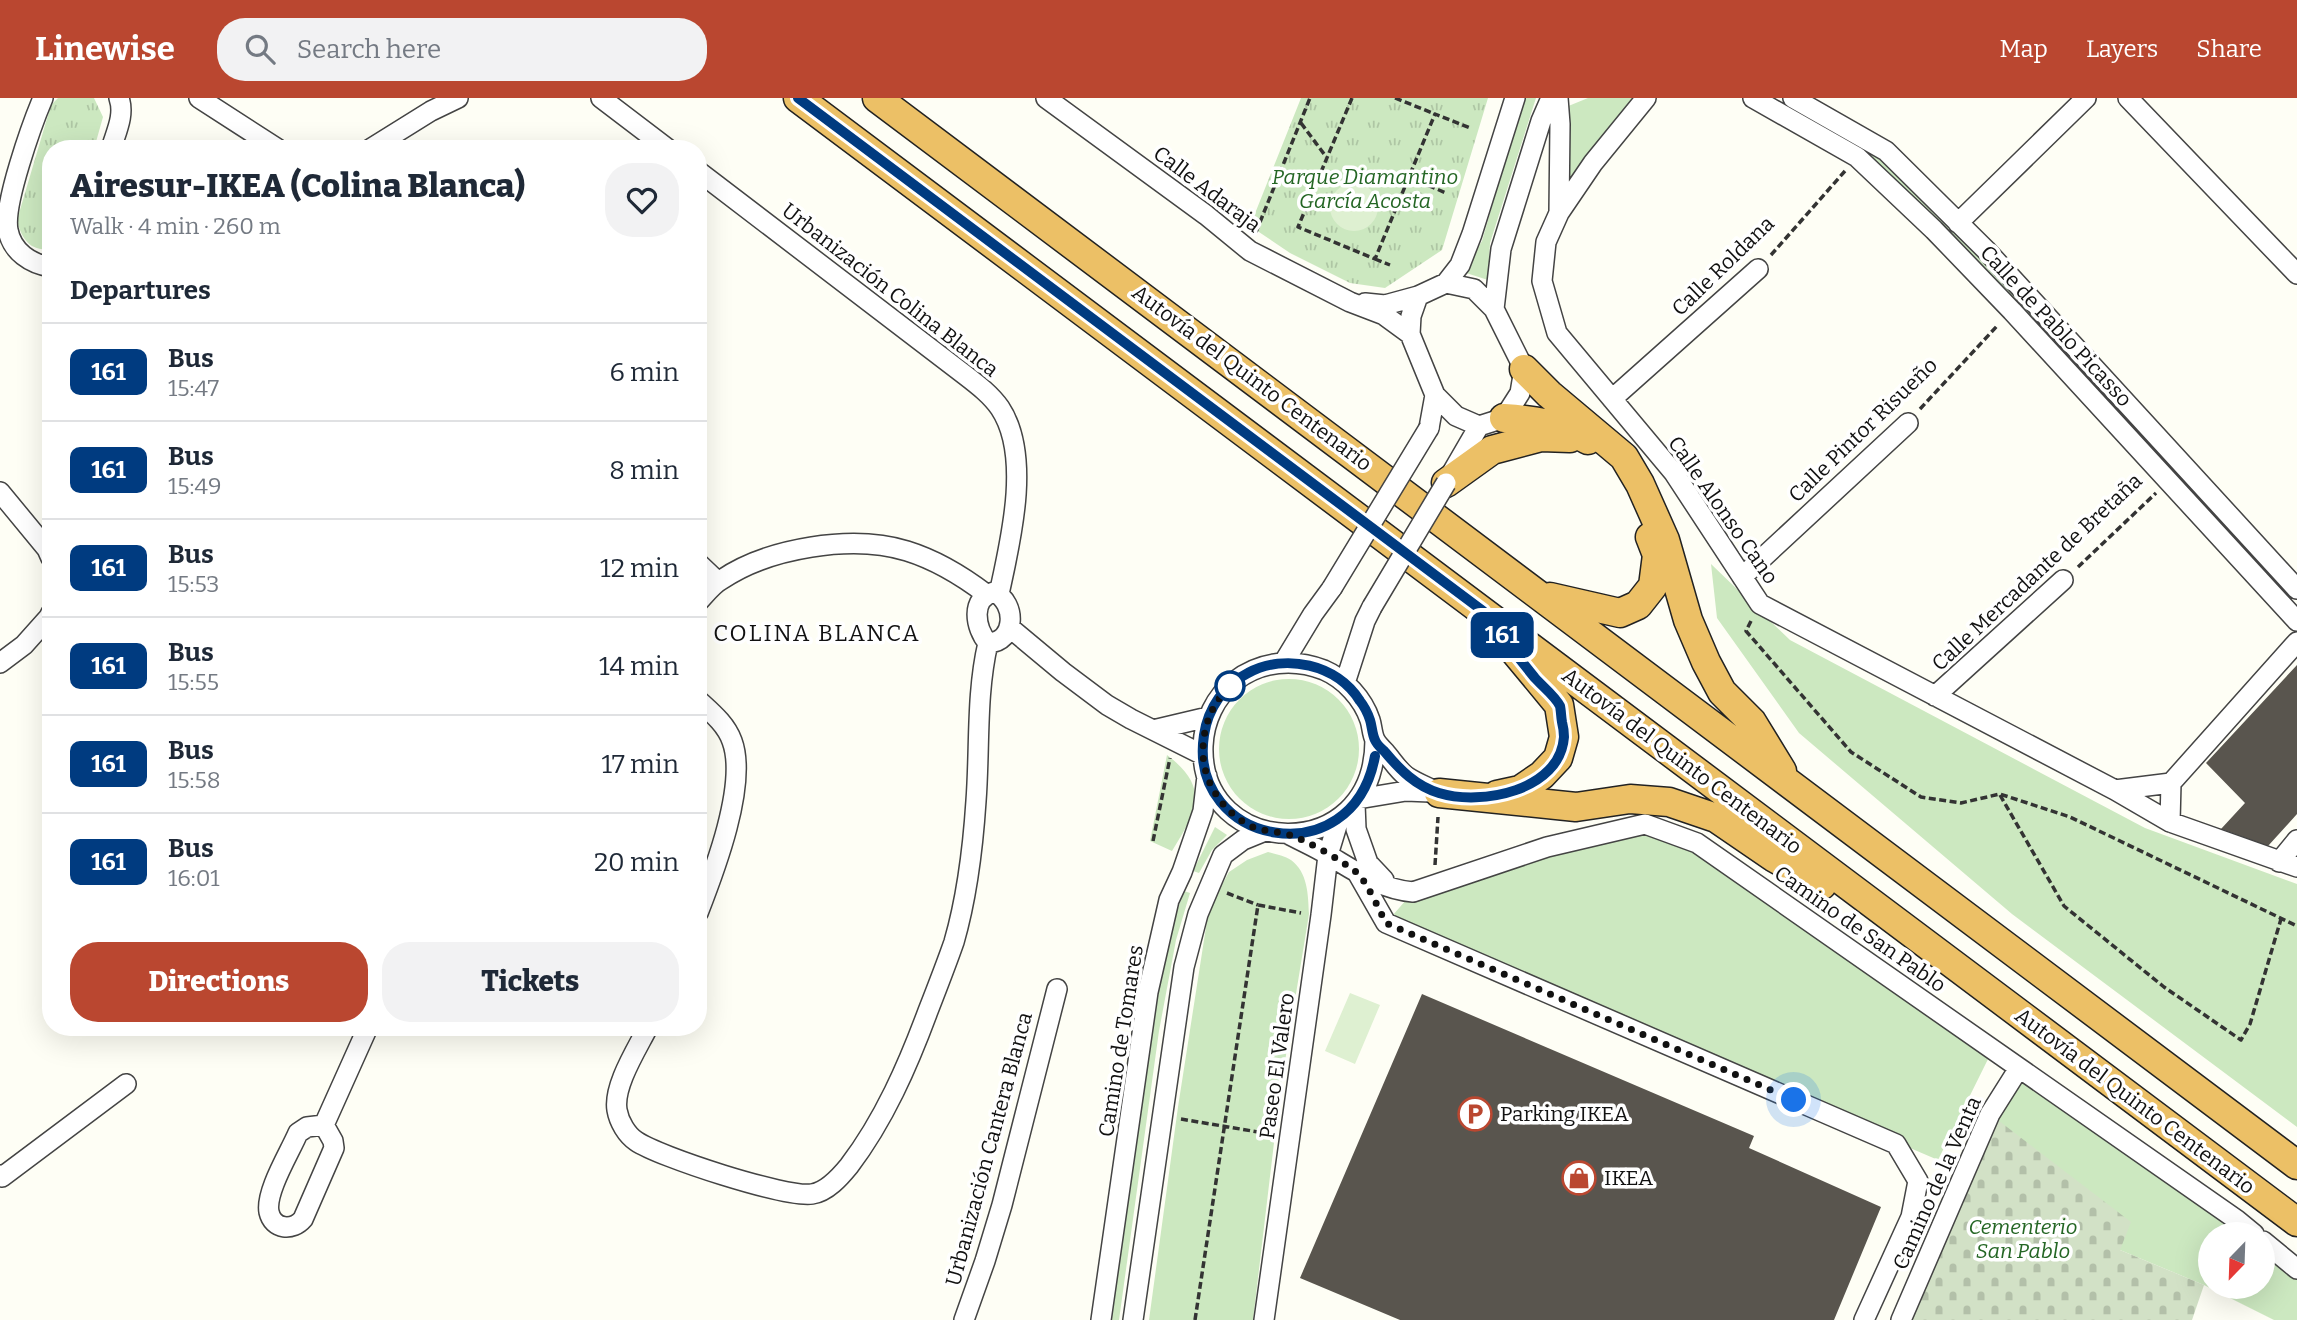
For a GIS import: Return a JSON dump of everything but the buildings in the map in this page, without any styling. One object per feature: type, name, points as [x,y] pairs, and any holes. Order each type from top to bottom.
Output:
[{"type":"highway","name":"Autovía del Quinto Centenario","points":[[798,98],[2297,1222]]},
{"type":"highway","name":"Autovía del Quinto Centenario","points":[[877,98],[2297,1165]]},
{"type":"highway","points":[[1524,369],[1549,394],[1624,457],[1640,484],[1665,540],[1688,620],[1706,662],[1722,692],[1752,722],[1789,782]]},
{"type":"highway","points":[[1492,422],[1537,420],[1586,439],[1615,463],[1640,507],[1657,555],[1653,586],[1638,605],[1620,613],[1540,595]]},
{"type":"highway","points":[[1446,483],[1492,450],[1541,437],[1586,439]]},
{"type":"highway","points":[[1480,798],[1520,790],[1542,775],[1558,758],[1564,737],[1559,705],[1483,611]]},
{"type":"highway","points":[[1439,793],[1576,807],[1630,799],[1669,802],[1716,818],[1773,857],[1929,947]]},
{"type":"street","points":[[42,266],[26,258],[18,250],[8,231],[9,207],[24,149],[43,98]]},
{"type":"street","points":[[114,140],[121,117],[119,98]]},
{"type":"street","points":[[198,98],[264,140]]},
{"type":"street","points":[[384,140],[411,122],[458,98]]},
{"type":"street","points":[[601,98],[656,140]]},
{"type":"street","points":[[1350,302],[1385,305],[1418,296],[1446,283],[1460,265],[1472,234],[1515,98]]},
{"type":"street","points":[[1494,309],[1501,249],[1541,121],[1551,98]]},
{"type":"street","points":[[1558,98],[1559,213]]},
{"type":"street","name":"Calle Alonso Cano","points":[[1646,98],[1592,163],[1559,213],[1546,242],[1542,281],[1557,333],[1674,473],[1760,604],[2171,822],[2288,864]]},
{"type":"street","name":"Calle de Pablo Picasso","points":[[1753,98],[1857,158],[1968,264],[2297,621]]},
{"type":"street","name":"Calle de Pablo Picasso","points":[[1793,98],[1886,151],[2110,383],[2297,589]]},
{"type":"street","points":[[1958,223],[2086,98]]},
{"type":"street","points":[[2128,98],[2297,274]]},
{"type":"street","name":"Calle Adaraja","points":[[1054,101],[1250,251],[1350,302],[1384,315],[1410,334]]},
{"type":"street","points":[[404,140],[411,122]]},
{"type":"street","name":"Urbanización Colina Blanca","points":[[707,178],[988,393],[1001,409],[1009,427],[1014,451],[1015,514],[993,594]]},
{"type":"street","name":"Calle Roldana","points":[[1612,399],[1758,269]]},
{"type":"street","points":[[1345,683],[1372,607],[1446,483],[1492,422],[1520,393],[1524,369],[1494,309],[1474,289],[1446,283]]},
{"type":"street","points":[[1418,296],[1411,316],[1410,334],[1435,395],[1456,416],[1492,422]]},
{"type":"street","points":[[1284,662],[1429,429],[1435,395]]},
{"type":"street","name":"Calle Pintor Risueño","points":[[1742,577],[1908,423]]},
{"type":"street","points":[[0,492],[42,543]]},
{"type":"street","points":[[707,593],[731,573],[769,558],[810,548],[864,544],[905,550],[930,559],[1007,603],[1010,612],[1009,626],[997,642],[988,643]]},
{"type":"street","points":[[707,572],[718,582]]},
{"type":"street","name":"Calle Mercadante de Bretaña","points":[[1935,696],[2063,580]]},
{"type":"street","points":[[988,643],[980,634],[977,610],[981,600],[993,594]]},
{"type":"street","points":[[0,663],[24,645],[42,624]]},
{"type":"street","points":[[1009,626],[1085,689],[1131,719],[1203,755]]},
{"type":"street","points":[[2115,790],[2171,783],[2297,642]]},
{"type":"street","points":[[644,1036],[624,1075],[617,1109],[622,1126],[634,1140],[657,1153],[799,1195],[815,1194],[832,1184],[848,1167],[870,1135],[912,1054],[954,941],[972,846],[982,672],[988,643]]},
{"type":"street","points":[[1284,662],[1306,664],[1327,671],[1345,683],[1360,699],[1370,719],[1375,740],[1372,771],[1357,802],[1339,819],[1310,831],[1288,834],[1253,827],[1233,814],[1218,797],[1207,775],[1203,755],[1203,736],[1208,717],[1223,693],[1233,683],[1257,668],[1284,662]]},
{"type":"street","points":[[707,709],[724,725],[733,743],[736,770],[726,835],[707,888]]},
{"type":"street","points":[[1153,730],[1208,717]]},
{"type":"street","points":[[1375,740],[1404,775],[1439,793]]},
{"type":"street","name":"Camino de Tomares","points":[[1101,1320],[1148,992],[1169,900],[1182,872],[1203,811],[1207,775]]},
{"type":"street","points":[[2171,783],[2171,822]]},
{"type":"street","points":[[1357,802],[1406,791],[1439,793]]},
{"type":"street","points":[[1357,802],[1356,829],[1368,863],[1395,890]]},
{"type":"street","name":"Paseo El Valero","points":[[1264,1320],[1328,855],[1339,819]]},
{"type":"street","name":"Camino de San Pablo","points":[[1288,834],[1358,874],[1395,890],[1413,892],[1547,847],[1645,824],[1697,843],[2239,1222]]},
{"type":"street","points":[[1133,1320],[1184,967],[1198,914],[1223,855],[1243,840],[1265,831]]},
{"type":"street","points":[[2288,864],[2297,840]]},
{"type":"street","points":[[1358,874],[1386,923],[1896,1144],[1918,1181],[1911,1217],[1864,1320]]},
{"type":"street","name":"Urbanización Cantera Blanca","points":[[964,1320],[1002,1205],[1057,989]]},
{"type":"street","points":[[324,1125],[364,1036]]},
{"type":"street","name":"Camino de la Venta","points":[[1901,1320],[1990,1114],[2019,1068]]},
{"type":"street","points":[[0,1175],[2,1177],[126,1084]]},
{"type":"street","points":[[324,1125],[333,1141],[331,1158],[303,1219],[291,1228],[280,1226],[273,1221],[269,1213],[270,1195],[298,1133],[307,1127],[324,1125]]},
{"type":"street","points":[[2275,1251],[2297,1269]]},
{"type":"path","points":[[1250,251],[1310,98]]},
{"type":"path","points":[[1352,98],[1298,226],[1391,265]]},
{"type":"path","points":[[1395,98],[1470,128]]},
{"type":"path","points":[[1410,104],[1412,98]]},
{"type":"path","points":[[1375,259],[1434,114]]},
{"type":"path","points":[[1301,122],[1327,158]]},
{"type":"path","name":"Calle Roldana","points":[[1758,269],[1857,158]]},
{"type":"path","points":[[1409,177],[1446,193]]},
{"type":"path","name":"Calle Pintor Risueño","points":[[1908,423],[2012,311]]},
{"type":"path","name":"Calle Mercadante de Bretaña","points":[[2063,580],[2169,481]]},
{"type":"path","points":[[1760,604],[1746,631],[1851,752],[1921,797],[1961,803],[2000,794],[2070,817],[2297,926]]},
{"type":"path","points":[[1153,841],[1170,758]]},
{"type":"path","points":[[1434,885],[1439,793]]},
{"type":"path","points":[[2000,794],[2064,906],[2164,987],[2241,1040],[2250,1024],[2281,919]]},
{"type":"path","points":[[1210,886],[1258,905],[1321,915]]},
{"type":"path","points":[[1195,1320],[1258,905]]},
{"type":"path","points":[[1161,1116],[1289,1138]]},
{"type":"green space","points":[[58,98],[94,98],[103,117],[97,140],[42,140],[42,249],[32,246],[24,238],[17,220],[51,105]]},
{"type":"green space","name":"Parque Diamantino García Acosta","points":[[1301,98],[1488,98],[1442,250],[1385,288],[1350,283],[1290,253],[1250,226]]},
{"type":"green space","points":[[1523,98],[1536,98],[1490,243],[1488,280],[1463,272],[1482,241]]},
{"type":"green space","points":[[1588,98],[1634,98],[1566,192],[1566,107]]},
{"type":"green space","points":[[1759,98],[1773,98],[1878,158],[1976,252],[2291,596],[2287,597],[1875,164]]},
{"type":"green space","points":[[1354,183],[1371,190],[1378,207],[1371,224],[1354,231],[1337,224],[1330,207],[1337,190]]},
{"type":"green space","points":[[1711,564],[1790,640],[2145,828],[2297,884],[2297,1127],[2012,914],[1799,733],[1717,618]]},
{"type":"green space","points":[[1289,679],[1316,684],[1338,700],[1354,722],[1359,749],[1354,776],[1338,798],[1316,814],[1289,819],[1262,814],[1240,798],[1224,776],[1219,749],[1224,722],[1240,700],[1262,684]]},
{"type":"green space","points":[[1167,755],[1190,778],[1195,801],[1188,824],[1172,851],[1150,841]]},
{"type":"green space","points":[[1645,824],[1697,843],[1993,1049],[1938,1160],[1386,923],[1413,892]]},
{"type":"green space","points":[[1215,827],[1227,835],[1212,850],[1199,873],[1193,871]]},
{"type":"green space","points":[[1268,852],[1291,860],[1301,871],[1306,884],[1309,914],[1280,1092],[1253,1320],[1149,1320],[1209,908],[1229,872],[1247,860]]},
{"type":"green space","points":[[1184,891],[1190,893],[1176,940],[1159,1031],[1119,1320],[1111,1320],[1166,943]]},
{"type":"green space","points":[[1350,993],[1380,1005],[1355,1064],[1325,1051]]},
{"type":"green space","points":[[2019,1068],[2237,1222],[2198,1222],[2198,1282],[2120,1250],[1990,1114]]},
{"type":"green space","name":"Cementerio San Pablo","points":[[1990,1114],[2131,1222],[2120,1250],[2198,1282],[2199,1299],[2192,1320],[1901,1320]]},
{"type":"green space","points":[[2275,1251],[2297,1269],[2297,1320],[2274,1320],[2232,1299],[2275,1299]]},
{"type":"bus line","name":"161","points":[[798,98],[1483,611],[1559,705],[1564,737],[1558,758],[1542,775],[1520,790],[1480,798],[1439,793],[1404,775],[1375,740],[1370,719],[1360,699],[1345,683],[1327,671],[1306,664],[1270,664],[1244,675],[1214,704],[1203,736],[1207,775],[1218,797],[1243,821],[1253,827],[1276,833],[1299,834],[1321,828],[1339,819],[1355,804],[1366,786],[1375,756]]},
{"type":"place","name":"Parking IKEA","points":[[1475,1114]]},
{"type":"place","name":"IKEA","points":[[1579,1178]]},
{"type":"district","name":"COLINA BLANCA","points":[[817,633]]},
{"type":"route","points":[[1230,686],[1233,683],[1214,704],[1208,717],[1203,736],[1203,755],[1212,786],[1233,814],[1253,827],[1288,834],[1358,874],[1386,923],[1794,1100]]}]
